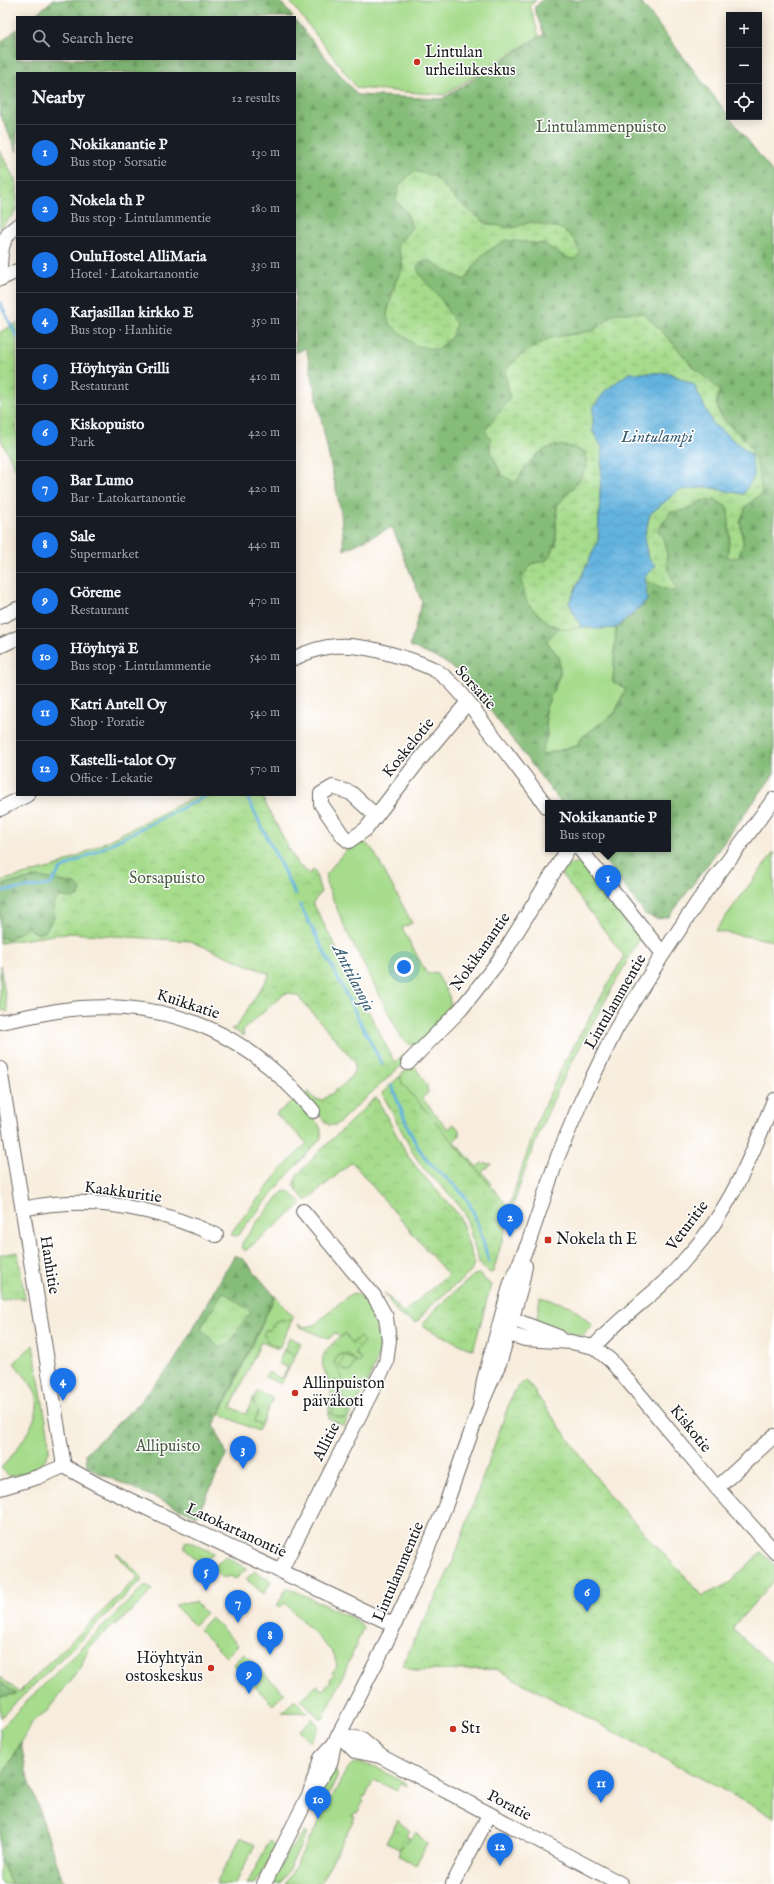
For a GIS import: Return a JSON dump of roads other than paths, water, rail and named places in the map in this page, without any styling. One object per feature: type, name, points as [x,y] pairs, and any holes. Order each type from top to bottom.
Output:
[{"type":"street","points":[[0,266],[1,248],[4,238],[16,227]]},
{"type":"street","points":[[0,279],[16,271]]},
{"type":"street","points":[[0,617],[16,609]]},
{"type":"street","points":[[0,646],[16,638]]},
{"type":"street","name":"Sorsatie","points":[[296,657],[306,652],[332,646],[359,646],[388,653],[436,670],[450,682],[468,702],[545,804]]},
{"type":"street","name":"Koskelotie","points":[[376,816],[417,763],[468,702]]},
{"type":"street","points":[[0,809],[25,796]]},
{"type":"street","name":"Lintulammentie","points":[[264,1884],[310,1793],[321,1758],[337,1739],[394,1625],[446,1504],[480,1407],[500,1361],[503,1332],[507,1318],[521,1286],[528,1244],[558,1156],[582,1099],[616,1029],[663,954],[686,919],[774,799]]},
{"type":"street","name":"Nokikanantie","points":[[408,1063],[461,1009],[498,962],[566,852]]},
{"type":"street","points":[[582,852],[663,954]]},
{"type":"street","name":"Kuikkatie","points":[[0,1022],[67,1010],[99,1007],[143,1008],[169,1014],[203,1025],[241,1045],[267,1063],[285,1079],[313,1111]]},
{"type":"street","name":"Hanhitie","points":[[0,1069],[64,1466]]},
{"type":"street","name":"Veturitie","points":[[594,1347],[605,1334],[659,1287],[690,1255],[710,1230],[745,1170],[774,1100]]},
{"type":"street","name":"Kaakkuritie","points":[[23,1209],[57,1203],[93,1203],[144,1211],[177,1219],[216,1235]]},
{"type":"street","name":"Allitie","points":[[281,1570],[386,1363],[389,1340],[386,1317],[374,1296],[303,1211]]},
{"type":"street","name":"Kiskotie","points":[[507,1318],[571,1342],[594,1347],[611,1361],[717,1488],[774,1551]]},
{"type":"street","name":"Kiskotie","points":[[503,1332],[525,1339],[571,1342]]},
{"type":"street","points":[[717,1488],[774,1436]]},
{"type":"street","points":[[0,1488],[38,1477],[64,1466]]},
{"type":"street","name":"Latokartanontie","points":[[64,1466],[98,1485],[281,1570],[394,1625]]},
{"type":"street","name":"Poratie","points":[[337,1739],[355,1751],[382,1757],[621,1884]]},
{"type":"street","points":[[453,1884],[489,1815]]},
{"type":"water","name":"Lintulampi","points":[[629,373],[669,373],[694,385],[713,424],[751,454],[754,477],[743,494],[708,487],[679,490],[650,514],[644,538],[648,558],[656,566],[645,577],[647,601],[616,628],[595,629],[581,627],[569,603],[598,541],[602,447],[593,432],[593,408],[605,391]]},
{"type":"waterway","name":"Anttilanoja","points":[[0,303],[16,335]]},
{"type":"waterway","points":[[0,891],[50,885],[61,869],[206,796]]},
{"type":"waterway","name":"Anttilanoja","points":[[246,796],[295,894]]},
{"type":"waterway","name":"Anttilanoja","points":[[300,905],[382,1064]]},
{"type":"waterway","name":"Anttilanoja","points":[[392,1086],[409,1129],[422,1153],[432,1165],[456,1186],[470,1205],[477,1221],[489,1261]]},
{"type":"place","name":"Lintulan urheilukeskus","points":[[417,62]]},
{"type":"place","name":"Nokikanantie P","points":[[608,898]]},
{"type":"place","name":"Nokela th P","points":[[510,1237]]},
{"type":"place","name":"Nokela th E","points":[[548,1240]]},
{"type":"place","name":"Allinpuiston päiväkoti","points":[[295,1393]]},
{"type":"place","name":"Karjasillan kirkko E","points":[[63,1401]]},
{"type":"place","name":"OuluHostel AlliMaria","points":[[243,1469]]},
{"type":"place","name":"Höyhtyän Grilli","points":[[206,1591]]},
{"type":"place","name":"Kiskopuisto","points":[[587,1612]]},
{"type":"place","name":"Bar Lumo","points":[[238,1623]]},
{"type":"place","name":"Sale","points":[[270,1655]]},
{"type":"place","name":"Höyhtyän ostoskeskus","points":[[211,1668]]},
{"type":"place","name":"Göreme","points":[[249,1694]]},
{"type":"place","name":"St1","points":[[453,1729]]},
{"type":"place","name":"Katri Antell Oy","points":[[601,1803]]},
{"type":"place","name":"Höyhtyä E","points":[[318,1819]]},
{"type":"place","name":"Kastelli-talot Oy","points":[[500,1866]]},
{"type":"park label","name":"Lintulammenpuisto","points":[[601,128]]},
{"type":"park label","name":"Sorsapuisto","points":[[167,879]]},
{"type":"park label","name":"Allipuisto","points":[[168,1447]]}]
